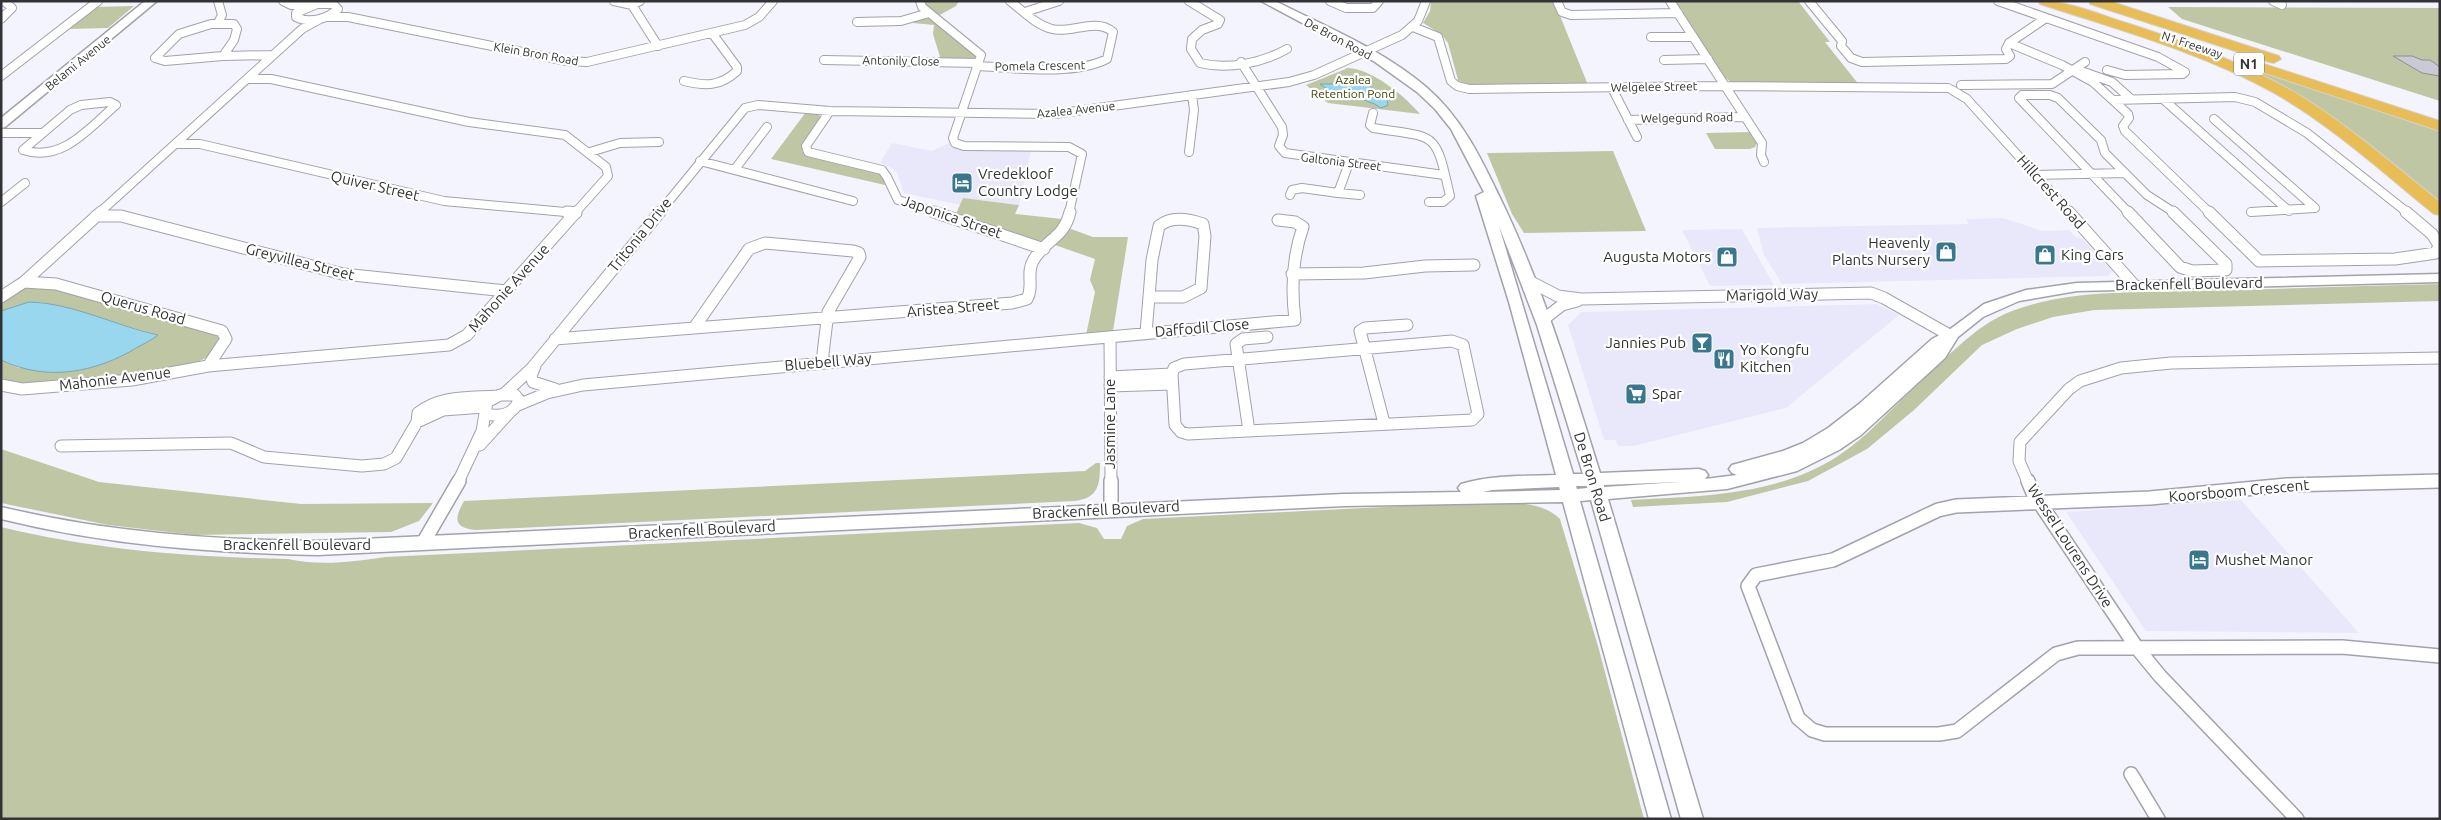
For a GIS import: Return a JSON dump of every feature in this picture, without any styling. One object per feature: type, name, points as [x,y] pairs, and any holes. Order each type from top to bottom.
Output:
[{"type":"highway","points":[[2046,1],[2189,50],[2262,80],[2320,116],[2440,210]]},
{"type":"highway","name":"N1 Freeway","points":[[2059,1],[2440,126]]},
{"type":"highway","name":"N1 Freeway","points":[[2095,1],[2440,113]]},
{"type":"street","points":[[1,19],[12,10],[12,6],[6,1]]},
{"type":"street","points":[[1,76],[10,71],[98,1]]},
{"type":"street","name":"Belami Avenue","points":[[1,124],[55,83],[152,1]]},
{"type":"street","points":[[218,1],[222,15],[218,23]]},
{"type":"street","points":[[283,1],[291,5],[299,15],[302,29]]},
{"type":"street","points":[[614,1],[632,5],[640,1]]},
{"type":"street","name":"Klein Bron Road","points":[[299,15],[323,18],[348,17],[567,62],[601,60],[752,22],[773,1]]},
{"type":"street","points":[[920,1],[922,7],[929,13],[981,53],[962,113]]},
{"type":"street","name":"Pomela Crescent","points":[[979,64],[1071,67],[1099,64],[1108,59],[1113,32],[1110,27],[1053,29],[1024,12],[1010,1]]},
{"type":"street","points":[[1024,12],[1059,1]]},
{"type":"street","points":[[1189,1],[1220,20],[1218,24],[1202,30],[1192,39],[1191,49],[1198,61],[1214,66],[1270,58],[1287,49]]},
{"type":"street","name":"De Bron Road","points":[[1266,1],[1390,68],[1427,94],[1449,118],[1467,145],[1512,237],[1544,318],[1596,486],[1692,819]]},
{"type":"street","points":[[1330,1],[1342,7],[1352,9],[1373,8],[1379,1]]},
{"type":"street","points":[[1413,27],[1421,18],[1426,1]]},
{"type":"street","points":[[1557,1],[1562,12],[1571,15],[1678,13]]},
{"type":"street","points":[[1670,1],[1762,143],[1761,155],[1764,162]]},
{"type":"street","points":[[1809,1],[1842,41],[1841,46],[1851,58],[1860,62],[2004,59],[2010,56],[2006,49],[2009,43],[2046,18]]},
{"type":"street","points":[[1964,91],[1977,86],[2052,84],[2077,73],[2126,75],[2183,74],[2185,72],[2158,57],[1998,1]]},
{"type":"street","points":[[2273,1],[2282,5]]},
{"type":"street","points":[[291,5],[311,5],[327,2]]},
{"type":"street","name":"Klein Bron Road","points":[[327,2],[339,6],[348,17]]},
{"type":"street","points":[[299,15],[311,5]]},
{"type":"street","points":[[632,5],[658,46]]},
{"type":"street","points":[[1,297],[24,282],[302,29],[323,18],[339,6]]},
{"type":"street","points":[[857,22],[900,21],[929,13]]},
{"type":"street","points":[[223,56],[234,40],[237,26],[218,23],[186,30],[155,58],[165,61],[223,56],[273,55]]},
{"type":"street","name":"Azalea Avenue","points":[[751,106],[830,111],[1054,114],[1257,86],[1314,75],[1364,53],[1413,27]]},
{"type":"street","name":"Welgelee Street","points":[[1413,27],[1430,32],[1438,37],[1451,82],[1460,88],[1949,87],[1964,91]]},
{"type":"street","points":[[684,81],[716,85],[728,80],[736,71],[737,67],[712,33]]},
{"type":"street","points":[[1651,38],[1693,37]]},
{"type":"street","points":[[2009,43],[2065,63],[2077,73],[2096,84],[2129,116],[2123,126],[2125,131],[2253,257],[2261,262],[2395,259],[2436,253],[2439,245],[2432,234],[2306,132],[2287,119],[2242,98],[2113,100]]},
{"type":"street","points":[[1664,60],[1708,59]]},
{"type":"street","name":"Antonily Close","points":[[824,60],[979,64]]},
{"type":"street","points":[[1241,62],[1257,86]]},
{"type":"street","points":[[2077,73],[2085,62]]},
{"type":"street","points":[[2105,74],[2131,99]]},
{"type":"street","name":"Mahonie Avenue","points":[[1,385],[22,389],[132,380],[208,366],[444,346],[467,335],[608,176],[606,167],[590,152],[571,137],[559,133],[468,122],[268,79],[247,79]]},
{"type":"street","name":"Galtonia Street","points":[[1257,86],[1283,130],[1280,146],[1282,151],[1294,156],[1444,175]]},
{"type":"street","name":"Hillcrest Road","points":[[1949,87],[1964,91],[2035,175],[2135,286]]},
{"type":"street","name":"Welgegund Road","points":[[1612,88],[1637,137]]},
{"type":"street","points":[[1189,152],[1194,110],[1192,95]]},
{"type":"street","points":[[2019,96],[2056,96],[2101,140],[2105,152],[2125,173],[2147,195],[2169,208],[2226,264],[2226,270],[2192,271],[2180,267],[2091,174],[2019,96]]},
{"type":"street","points":[[2163,99],[2289,211]]},
{"type":"street","points":[[1,133],[41,133],[70,110],[81,105],[110,102],[116,106],[65,148],[46,153],[32,153],[23,150],[41,133]]},
{"type":"street","name":"Tritonia Drive","points":[[510,400],[534,365],[700,161],[741,111],[751,106]]},
{"type":"street","name":"Japonica Street","points":[[830,111],[806,146],[808,152],[882,170],[887,175],[894,196],[901,202],[1044,249]]},
{"type":"street","points":[[1373,112],[1370,125],[1376,129],[1421,135],[1431,139],[1438,148],[1449,198],[1440,202],[1429,202]]},
{"type":"street","name":"Aristea Street","points":[[555,339],[1020,302],[1030,295],[1031,265],[1034,259],[1062,233],[1067,225],[1081,152],[1069,148],[957,144],[952,140],[962,113]]},
{"type":"street","name":"Welgegund Road","points":[[1628,120],[1745,117]]},
{"type":"street","points":[[2214,119],[2315,208],[2252,212]]},
{"type":"street","points":[[735,169],[767,127]]},
{"type":"street","points":[[590,152],[620,143],[659,142]]},
{"type":"street","name":"Quiver Street","points":[[176,144],[200,144],[444,201],[576,213]]},
{"type":"street","name":"De Bron Road","points":[[1467,145],[1516,302],[1660,819]]},
{"type":"street","points":[[700,161],[853,201]]},
{"type":"street","points":[[1338,193],[1349,163]]},
{"type":"street","points":[[2035,175],[2125,173]]},
{"type":"street","points":[[1,202],[6,194],[25,183]]},
{"type":"street","points":[[1290,195],[1292,190],[1299,188],[1360,195]]},
{"type":"street","name":"Greyvillea Street","points":[[96,216],[121,216],[356,277],[506,291]]},
{"type":"street","points":[[1146,333],[1149,298],[1158,227],[1165,222],[1176,220],[1191,220],[1203,224],[1205,236],[1201,288],[1186,297],[1149,298]]},
{"type":"street","points":[[1278,220],[1295,222],[1303,227],[1296,246],[1292,274],[1364,273],[1425,266],[1474,265]]},
{"type":"street","points":[[694,328],[749,249],[761,243],[853,250],[858,253],[859,260],[828,312],[822,362]]},
{"type":"street","name":"Daffodil Close","points":[[1110,338],[1295,320],[1292,274]]},
{"type":"street","name":"Brackenfell Boulevard","points":[[1,513],[98,534],[252,547],[318,548],[1405,497],[1540,497],[1567,488],[1596,486],[1670,489],[1727,482],[1791,467],[1817,456],[1855,430],[1903,388],[1940,354],[1952,336],[1978,314],[2030,293],[2058,288],[2440,278]]},
{"type":"street","name":"Querus Road","points":[[24,282],[56,284],[222,331],[226,339],[208,366]]},
{"type":"street","name":"Marigold Way","points":[[1531,282],[1558,296],[1581,299],[1871,293],[1884,298],[1952,336]]},
{"type":"street","name":"Marigold Way","points":[[1544,318],[1562,305],[1581,299]]},
{"type":"street","points":[[1384,423],[1360,334],[1362,329],[1407,325]]},
{"type":"street","points":[[1249,430],[1236,344],[1238,341],[1267,337]]},
{"type":"street","name":"Bluebell Way","points":[[510,400],[583,385],[822,362],[1110,338]]},
{"type":"street","name":"Jasmine Lane","points":[[1110,338],[1111,510]]},
{"type":"street","points":[[1452,341],[1463,345],[1478,414],[1472,420],[1249,430],[1181,432],[1175,425],[1172,379],[1174,368],[1184,364],[1365,350],[1452,341]]},
{"type":"street","name":"Wessel Lourens Drive","points":[[2297,819],[2160,676],[2137,648],[2038,502],[2022,472],[2019,461],[2020,442],[2069,390],[2080,381],[2135,366],[2172,363],[2440,358]]},
{"type":"street","points":[[534,365],[531,376],[533,382],[552,391]]},
{"type":"street","points":[[1110,382],[1172,379]]},
{"type":"street","points":[[417,422],[416,416],[420,411],[440,400],[510,400]]},
{"type":"street","points":[[485,410],[497,416],[510,400]]},
{"type":"street","points":[[61,446],[231,443],[240,445],[264,457],[362,466],[384,464],[394,460],[417,422],[443,410],[485,410],[510,400]]},
{"type":"street","points":[[423,543],[474,452],[510,400]]},
{"type":"street","points":[[474,452],[485,423],[485,410]]},
{"type":"street","name":"Koorsboom Crescent","points":[[2137,648],[2078,648],[2056,654],[1963,728],[1948,733],[1825,734],[1812,730],[1798,718],[1748,586],[1752,578],[1762,572],[1833,560],[1943,508],[1963,505],[2150,498],[2287,485],[2440,480]]},
{"type":"street","points":[[2137,648],[2342,647],[2440,656]]},
{"type":"street","points":[[2131,774],[2158,819]]},
{"type":"shaded area","name":"Vredekloof Country Lodge","points":[[892,143],[932,151],[949,143],[953,147],[1031,150],[1019,205],[963,198],[960,205],[904,193],[897,173],[892,168],[880,163]]},
{"type":"shaded area","points":[[2003,218],[2043,231],[2070,230],[2075,237],[2083,239],[2112,271],[2108,276],[1782,284],[1764,255],[1757,228],[1969,224],[1966,219]]},
{"type":"shaded area","name":"Augusta Motors","points":[[1742,229],[1774,285],[1710,286],[1682,230]]},
{"type":"shaded area","points":[[1877,304],[1899,315],[1786,408],[1634,446],[1618,446],[1615,440],[1604,440],[1568,325],[1582,312]]},
{"type":"shaded area","points":[[2241,500],[2359,633],[2146,631],[2066,512]]},
{"type":"green space","points":[[924,1],[959,1],[956,6],[938,16],[925,5]]},
{"type":"green space","points":[[1431,1],[1554,1],[1588,85],[1473,87],[1461,84],[1458,80],[1448,43],[1441,34],[1423,23],[1430,11]]},
{"type":"green space","points":[[1673,1],[1798,1],[1830,42],[1825,42],[1860,86],[1731,82],[1724,77]]},
{"type":"green space","points":[[134,6],[108,28],[67,29],[94,7]]},
{"type":"green space","points":[[2168,7],[2440,8],[2440,101],[2182,19]]},
{"type":"green space","points":[[923,17],[931,19],[976,57],[973,59],[941,60],[933,34],[934,25],[913,23],[912,20]]},
{"type":"green space","points":[[2202,52],[2440,130],[2440,206],[2325,116]]},
{"type":"green space","name":"Azalea Retention Pond","points":[[1348,68],[1377,78],[1406,99],[1420,114],[1328,103],[1306,85]]},
{"type":"green space","points":[[806,112],[817,113],[821,117],[802,144],[802,151],[807,155],[878,172],[883,176],[885,185],[771,159]]},
{"type":"green space","points":[[1751,132],[1757,143],[1755,147],[1750,149],[1715,149],[1706,133]]},
{"type":"green space","points":[[1613,151],[1646,231],[1524,233],[1512,214],[1487,153]]},
{"type":"green space","points":[[963,198],[1019,205],[1015,214],[1062,219],[1060,225],[1041,243],[955,216]]},
{"type":"green space","points":[[1071,229],[1093,237],[1128,237],[1113,331],[1086,335],[1095,292],[1090,280],[1095,259],[1055,245]]},
{"type":"green space","points":[[2440,284],[2440,301],[2094,310],[2053,317],[2017,329],[1982,345],[1914,410],[1867,449],[1808,481],[1727,502],[1633,507],[1631,500],[1737,492],[1790,479],[1814,469],[1838,456],[1858,441],[1948,356],[1984,326],[2012,311],[2034,304],[2056,299],[2125,292]]},
{"type":"green space","points":[[41,285],[217,334],[220,339],[208,357],[193,364],[157,372],[31,385],[12,383],[1,378],[1,360],[19,368],[143,344],[158,335],[40,302],[1,311],[1,300],[24,288]]},
{"type":"green space","points":[[1,449],[99,482],[301,504],[433,503],[419,521],[391,532],[195,535],[108,525],[1,503]]},
{"type":"green space","points":[[1096,463],[1100,463],[1096,489],[1089,497],[1075,501],[476,530],[463,527],[458,521],[459,512],[464,501],[1085,471]]},
{"type":"green space","points":[[1484,502],[1524,504],[1544,508],[1560,519],[1598,646],[1644,819],[1,819],[1,527],[36,535],[143,551],[288,559],[324,563],[385,557],[1079,523],[1097,528],[1104,539],[1121,539],[1127,526],[1143,519]]},
{"type":"water","points":[[1355,79],[1369,86],[1387,99],[1388,105],[1381,108],[1367,101],[1334,92],[1320,84],[1334,84]]},
{"type":"water","points":[[29,302],[62,306],[158,335],[122,356],[105,363],[71,372],[36,371],[18,367],[1,360],[1,311]]},
{"type":"building","points":[[2393,56],[2412,56],[2422,60],[2430,60],[2440,67],[2440,76],[2422,73]]},
{"type":"place","name":"Vredekloof Country Lodge","points":[[962,183]]},
{"type":"place","name":"Heavenly Plants Nursery","points":[[1946,252]]},
{"type":"place","name":"King Cars","points":[[2045,255]]},
{"type":"place","name":"Augusta Motors","points":[[1727,257]]},
{"type":"place","name":"Jannies Pub","points":[[1702,343]]},
{"type":"place","name":"Yo Kongfu Kitchen","points":[[1724,359]]},
{"type":"place","name":"Spar","points":[[1636,394]]},
{"type":"place","name":"Mushet Manor","points":[[2199,560]]}]
